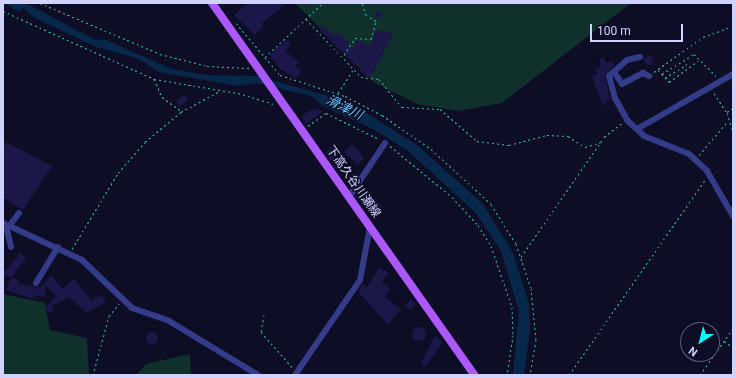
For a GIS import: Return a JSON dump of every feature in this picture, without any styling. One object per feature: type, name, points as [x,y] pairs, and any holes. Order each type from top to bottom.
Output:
[{"type":"main road","name":"下高久谷川瀬線","points":[[212,3],[255,61],[474,375]]},
{"type":"street","points":[[640,57],[627,60],[608,76],[615,98],[627,119],[637,129],[695,160],[709,175],[730,205],[733,216]]},
{"type":"street","points":[[614,72],[622,84],[643,73],[648,76]]},
{"type":"street","points":[[637,129],[710,89],[733,74]]},
{"type":"street","points":[[349,197],[385,143]]},
{"type":"street","points":[[11,247],[8,240],[10,226],[19,213]]},
{"type":"street","points":[[3,222],[70,252],[92,268],[132,308],[169,321],[258,375]]},
{"type":"street","points":[[296,374],[360,280],[370,227]]},
{"type":"street","points":[[3,245],[8,240]]},
{"type":"street","points":[[36,283],[58,247]]},
{"type":"path","points":[[40,3],[166,56],[207,66],[261,70]]},
{"type":"path","points":[[265,57],[323,3]]},
{"type":"path","points":[[343,55],[355,38],[371,39],[376,21],[366,15],[362,3]]},
{"type":"path","points":[[3,11],[154,79],[219,92],[238,92],[284,104]]},
{"type":"path","points":[[306,19],[343,55],[353,70],[364,79],[379,79],[404,108],[432,107],[445,111],[466,134],[481,143],[510,145],[547,135],[568,136],[585,147],[601,142]]},
{"type":"path","points":[[226,21],[239,26],[280,75],[338,93],[414,136],[472,185],[508,229],[521,258],[536,311],[536,340],[530,375]]},
{"type":"path","points":[[648,76],[703,37],[728,28]]},
{"type":"path","points":[[662,74],[694,54],[698,61],[720,83]]},
{"type":"path","points":[[657,70],[669,82],[698,61]]},
{"type":"path","points":[[665,78],[687,64]]},
{"type":"path","points":[[338,93],[353,70]]},
{"type":"path","points":[[154,79],[162,97],[181,112]]},
{"type":"path","points":[[710,89],[727,113],[728,121],[733,131]]},
{"type":"path","points":[[70,252],[118,173],[145,142],[181,112],[219,92]]},
{"type":"path","points":[[727,113],[733,108]]},
{"type":"path","points":[[303,130],[326,113],[385,143],[452,197],[478,225],[491,246],[512,306],[513,335],[507,375]]},
{"type":"path","points":[[521,258],[601,142],[627,119]]},
{"type":"path","points":[[695,160],[728,121]]},
{"type":"path","points":[[569,375],[709,175]]},
{"type":"path","points":[[93,375],[109,316],[123,299]]},
{"type":"path","points":[[264,315],[261,332],[287,357],[296,374]]},
{"type":"path","points":[[700,375],[733,328]]},
{"type":"path","points":[[724,341],[733,347]]},
{"type":"green space","points":[[295,3],[631,3],[502,103],[458,111],[417,104],[375,83]]},
{"type":"green space","points":[[3,294],[45,303],[50,330],[87,338],[89,375],[3,375]]},
{"type":"green space","points":[[190,354],[191,375],[136,375],[146,364]]},
{"type":"water","name":"滑津川","points":[[3,3],[26,3],[93,39],[106,40],[172,69],[206,75],[257,76],[329,96],[363,111],[417,145],[483,204],[513,253],[529,304],[530,329],[524,375],[513,375],[519,312],[501,251],[476,213],[408,151],[373,129],[323,106],[312,96],[256,83],[238,86],[159,72],[137,58],[96,47],[33,17],[23,8],[20,12]]},
{"type":"building","points":[[248,3],[286,3],[261,24],[264,26],[255,35],[234,15]]},
{"type":"building","points":[[376,11],[381,12],[381,18],[375,17]]},
{"type":"building","points":[[324,26],[334,36],[339,32],[354,48],[357,40],[371,46],[376,30],[393,33],[374,72],[367,77],[360,71],[361,65],[353,63],[320,30]]},
{"type":"building","points":[[286,39],[291,45],[285,51],[299,62],[295,66],[302,71],[296,78],[280,69],[270,55]]},
{"type":"building","points":[[646,56],[650,56],[652,60],[650,64],[646,64],[644,62],[644,58]]},
{"type":"building","points":[[604,57],[606,64],[612,61],[614,65],[605,75],[610,99],[603,106],[592,76],[597,74],[596,70],[601,67],[599,59]]},
{"type":"building","points":[[184,95],[188,99],[180,106],[176,101]]},
{"type":"building","points":[[313,109],[323,111],[306,124],[301,116]]},
{"type":"building","points":[[6,142],[52,166],[23,210],[3,197],[3,147]]},
{"type":"building","points":[[352,144],[364,158],[358,165],[344,152]]},
{"type":"building","points":[[332,148],[346,167],[340,172],[326,153]]},
{"type":"building","points":[[362,191],[367,199],[372,196],[377,200],[383,209],[375,214],[367,202],[362,205],[355,196]]},
{"type":"building","points":[[20,253],[26,258],[12,277],[19,281],[18,284],[40,288],[51,276],[63,289],[74,279],[92,301],[101,294],[106,302],[86,313],[69,297],[52,306],[49,303],[57,296],[46,286],[44,297],[34,295],[33,299],[6,290],[11,277],[3,274]]},
{"type":"building","points":[[379,268],[389,273],[382,282],[390,289],[385,297],[401,309],[388,324],[358,292],[363,284],[367,287]]},
{"type":"building","points":[[410,300],[416,304],[410,310],[405,305]]},
{"type":"building","points":[[50,304],[54,309],[49,313],[45,307]]},
{"type":"building","points":[[416,327],[422,327],[426,331],[426,337],[422,341],[416,341],[412,337],[412,331]]},
{"type":"building","points":[[154,332],[157,333],[157,343],[150,344],[147,343],[146,336],[147,333]]},
{"type":"building","points":[[435,336],[443,342],[425,367],[421,363]]}]
